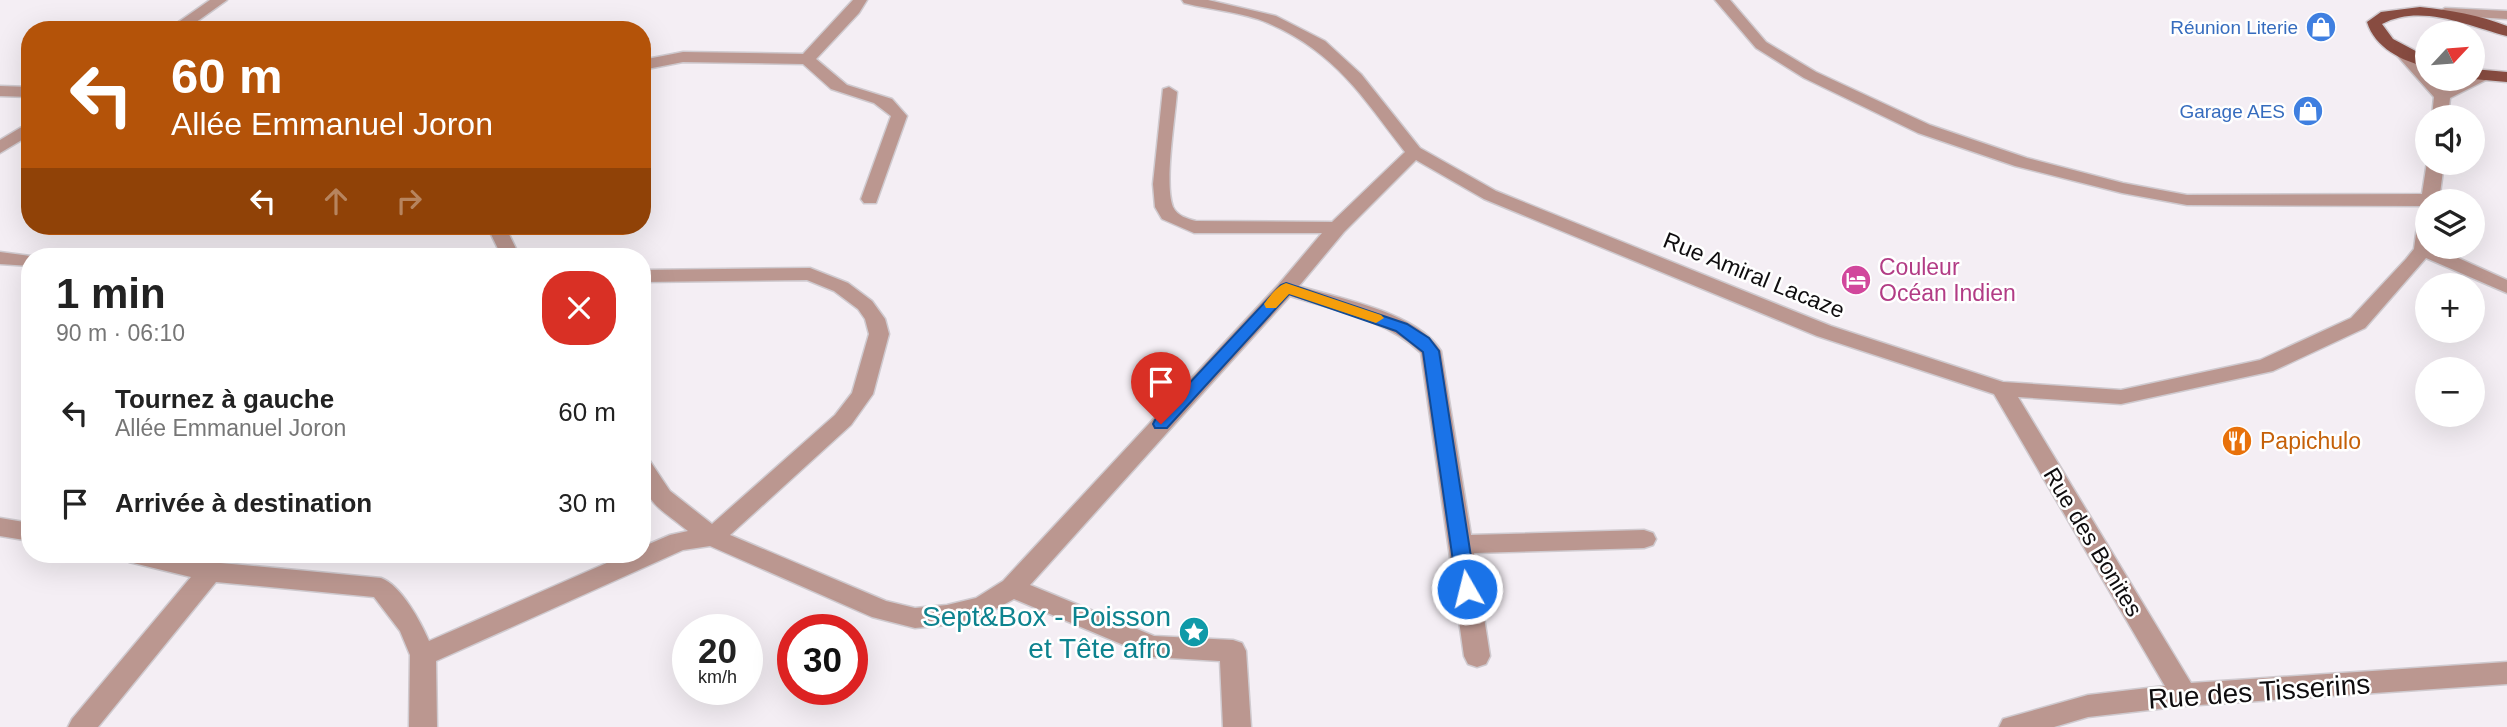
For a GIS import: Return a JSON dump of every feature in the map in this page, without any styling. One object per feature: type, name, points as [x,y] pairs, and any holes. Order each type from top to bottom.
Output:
[{"type":"main road","points":[[2403,0],[2425,10]]},
{"type":"main road","points":[[2415,57],[2401,51],[2376,30],[2374,22],[2378,11],[2406,9],[2445,12],[2507,31]]},
{"type":"main road","points":[[2485,75],[2507,77]]},
{"type":"street","points":[[188,21],[220,0]]},
{"type":"street","points":[[807,60],[854,10],[860,0]]},
{"type":"street","name":"Rue Amiral Lacaze","points":[[1189,0],[1271,19],[1320,44],[1354,77],[1414,152],[1490,195],[1812,326],[2003,389],[2121,397],[2266,366],[2358,323],[2416,259]]},
{"type":"street","points":[[1722,0],[1760,45],[1810,75],[1924,129],[2021,162],[2122,188],[2186,200],[2415,200]]},
{"type":"street","points":[[2445,12],[2507,15]]},
{"type":"street","points":[[2401,51],[2442,96],[2441,105]]},
{"type":"street","points":[[651,63],[683,57],[807,60],[831,83],[849,91],[883,99],[892,105],[899,116],[870,199]]},
{"type":"street","points":[[0,91],[21,92]]},
{"type":"street","points":[[2442,96],[2451,91]]},
{"type":"street","points":[[1169,92],[1163,188],[1164,208],[1175,221],[1194,227],[1337,228]]},
{"type":"street","points":[[0,148],[21,133]]},
{"type":"street","points":[[651,480],[662,497],[712,537],[881,610],[915,618],[983,607],[1012,588],[1286,288],[1337,228],[1414,152]]},
{"type":"street","points":[[0,258],[21,259]]},
{"type":"street","points":[[2445,259],[2507,287]]},
{"type":"street","points":[[651,276],[810,274],[841,287],[866,304],[876,319],[879,334],[862,394],[820,442],[712,537],[679,541],[651,553]]},
{"type":"street","points":[[1286,288],[1402,327],[1431,351],[1477,656]]},
{"type":"street","name":"Rue des Bonites","points":[[2003,389],[2184,695]]},
{"type":"street","points":[[0,527],[21,531]]},
{"type":"street","points":[[1460,544],[1644,539]]},
{"type":"street","points":[[172,563],[210,572],[381,588],[410,626],[423,655],[424,727]]},
{"type":"street","points":[[423,655],[630,563]]},
{"type":"street","points":[[82,727],[210,572]]},
{"type":"street","points":[[1012,588],[1152,646],[1233,651],[1237,727]]},
{"type":"street","name":"Rue des Tisserins","points":[[2013,727],[2088,706],[2184,695],[2507,673]]},
{"type":"slow traffic","points":[[1271,304],[1286,288],[1376,318]]},
{"type":"place","name":"Réunion Literie","points":[[2321,27]]},
{"type":"place","name":"Garage AES","points":[[2308,111]]},
{"type":"place","name":"Couleur Océan Indien","points":[[1856,280]]},
{"type":"place","name":"Papichulo","points":[[2237,441]]},
{"type":"place","name":"Sept&Box - Poisson et Tête afro","points":[[1194,632]]},
{"type":"route","points":[[1161,424],[1286,288],[1402,327],[1431,351],[1467,589]]}]
